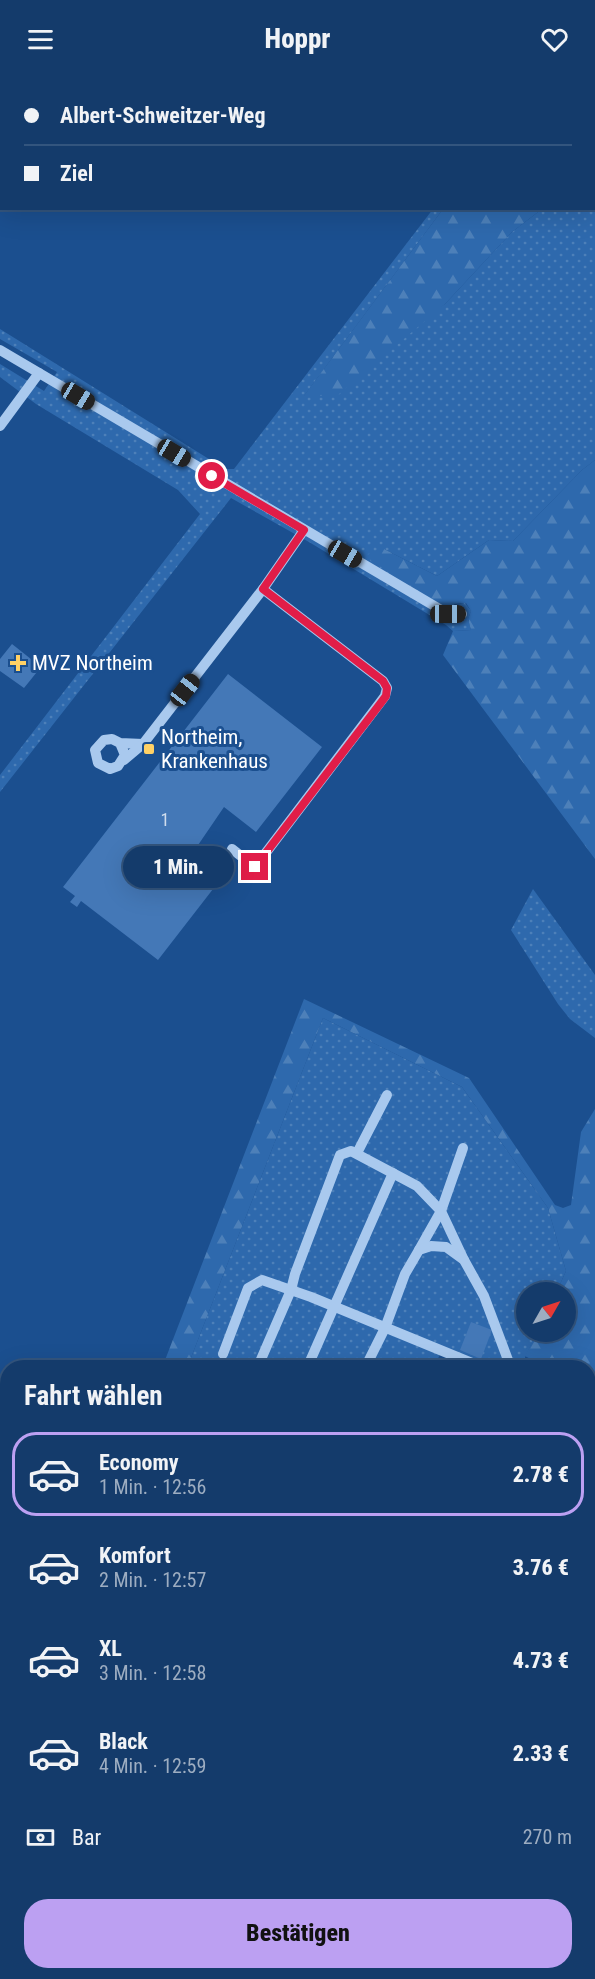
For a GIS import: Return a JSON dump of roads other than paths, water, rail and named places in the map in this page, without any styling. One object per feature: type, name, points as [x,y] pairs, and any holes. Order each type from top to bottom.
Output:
[{"type":"street","points":[[0,350],[448,614],[462,614]]},
{"type":"street","points":[[0,426],[39,374]]},
{"type":"street","points":[[143,744],[120,743],[112,739],[104,740],[95,750],[96,759],[101,766],[110,769],[118,766],[143,744],[263,589],[304,530]]},
{"type":"street","points":[[232,849],[255,867],[386,696],[387,688],[383,681],[263,589]]},
{"type":"street","points":[[120,743],[124,751],[124,760]]},
{"type":"street","points":[[357,1154],[387,1095]]},
{"type":"street","points":[[369,1360],[385,1328],[405,1274],[441,1211],[464,1148]]},
{"type":"street","points":[[261,1360],[291,1290],[340,1155],[351,1150],[417,1186],[441,1211],[484,1296],[508,1360]]},
{"type":"street","points":[[311,1360],[393,1173]]},
{"type":"street","points":[[419,1250],[432,1246],[446,1247],[464,1260]]},
{"type":"street","points":[[223,1354],[248,1288],[262,1280],[464,1360]]},
{"type":"place","name":"MVZ Northeim","points":[[18,663]]},
{"type":"place","name":"Northeim, Krankenhaus","points":[[149,749]]}]
